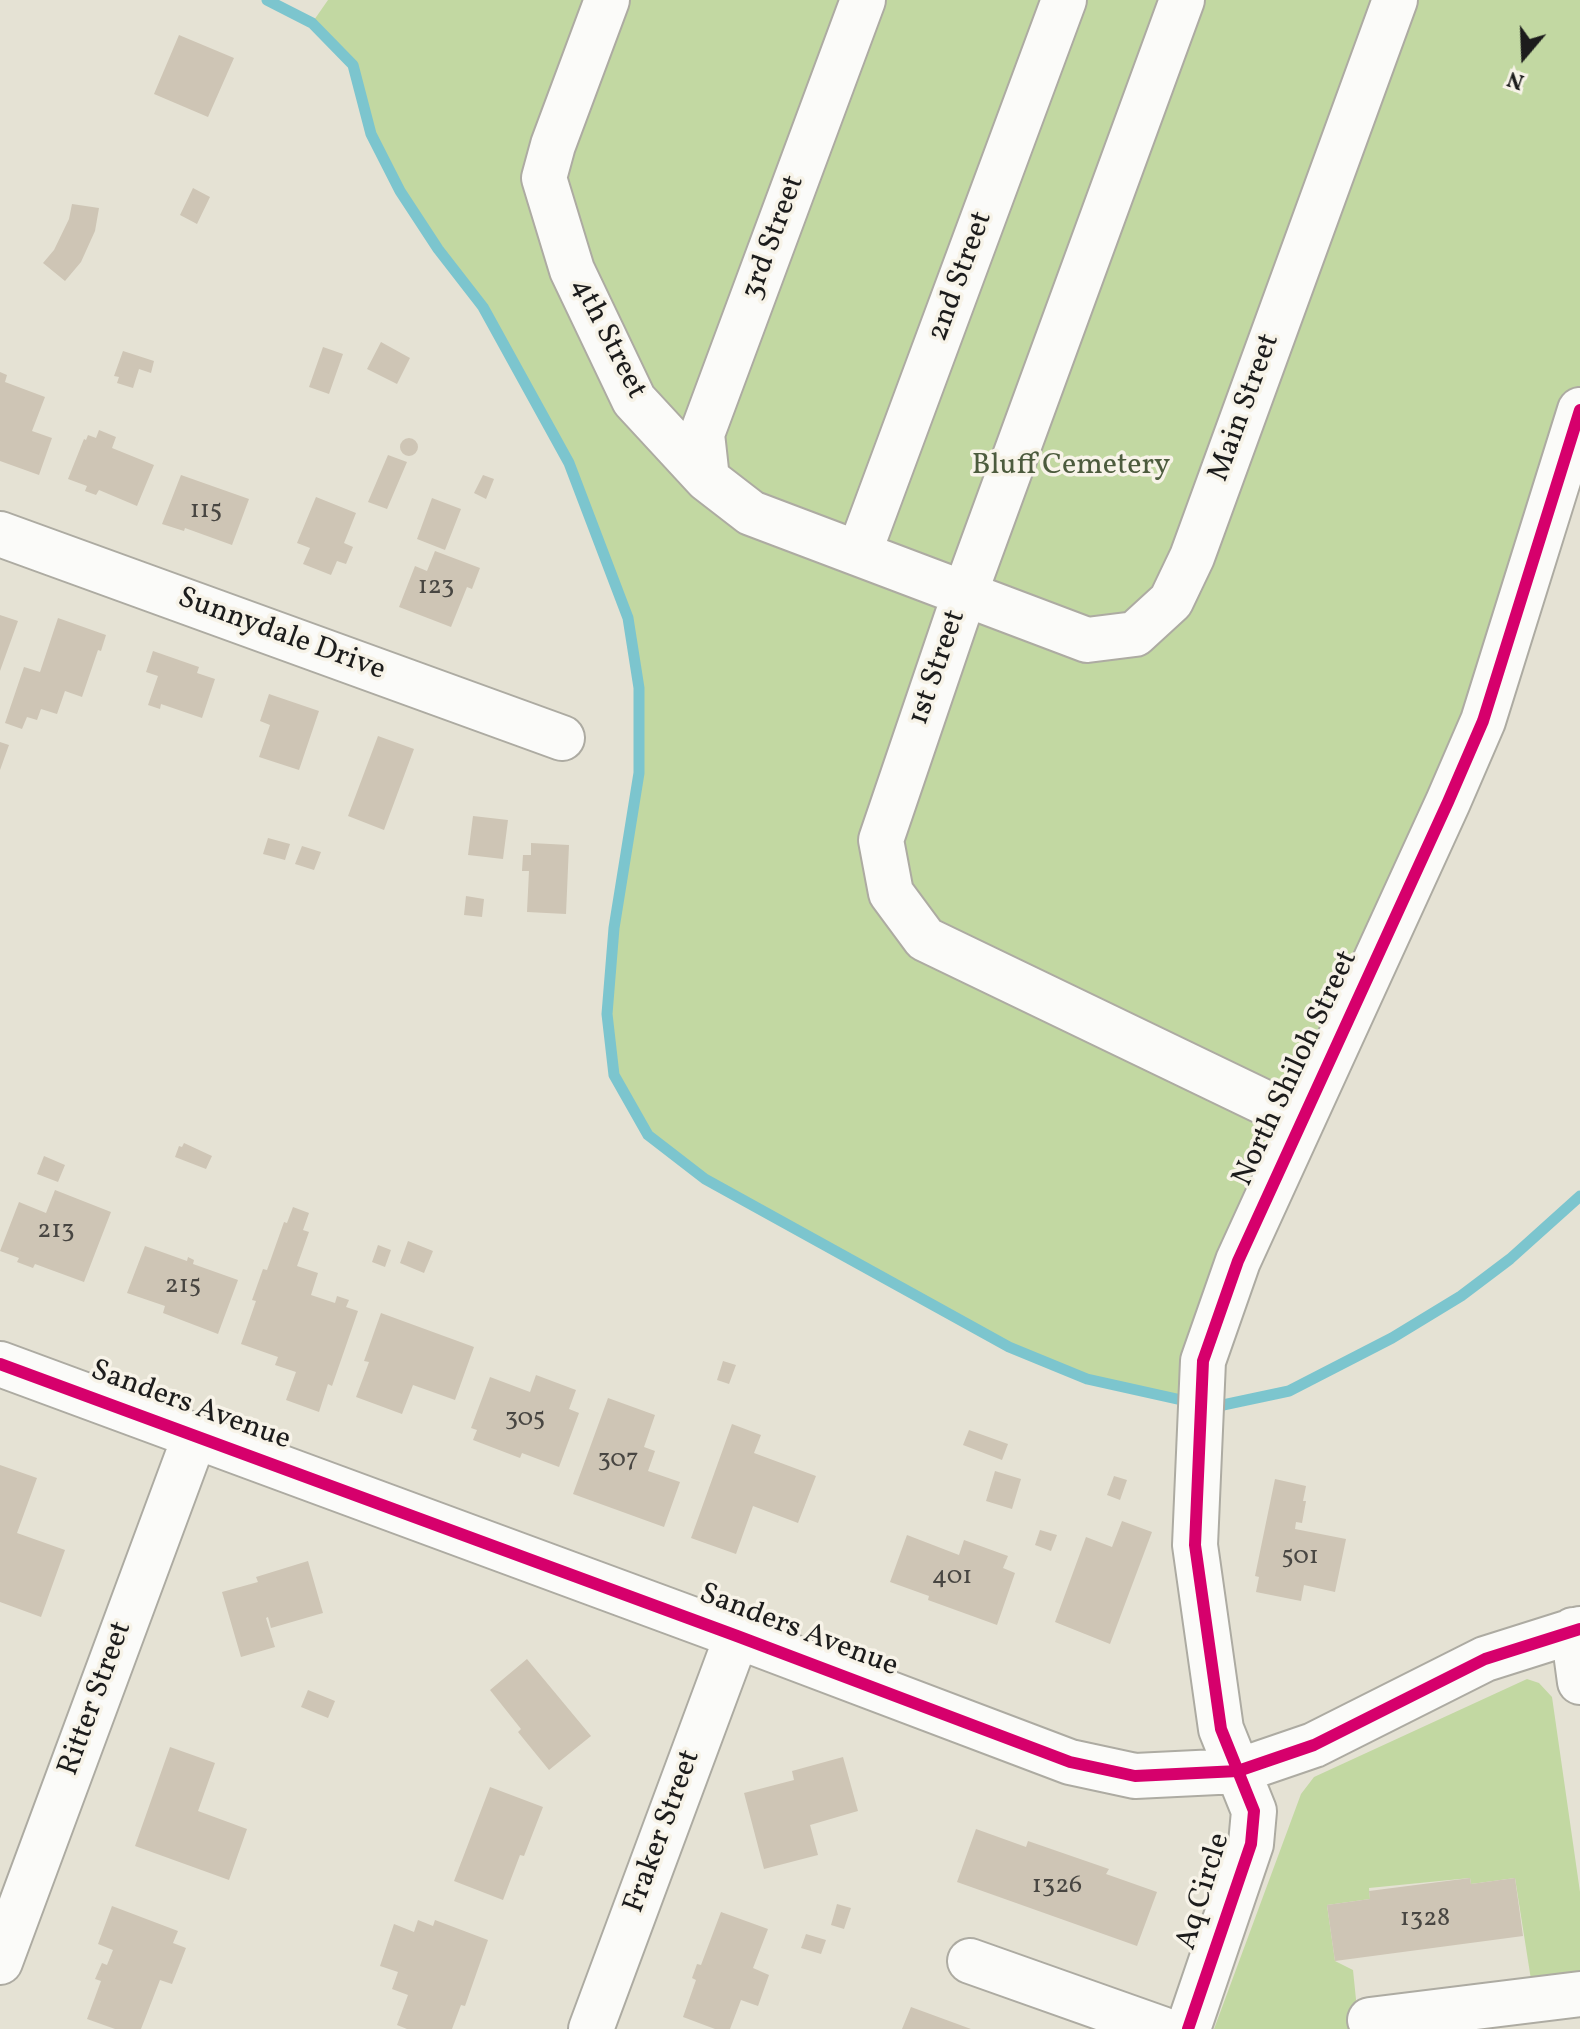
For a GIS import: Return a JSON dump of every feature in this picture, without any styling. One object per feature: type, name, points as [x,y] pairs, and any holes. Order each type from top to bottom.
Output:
[{"type":"street","name":"4th Street","points":[[607,0],[553,145],[544,178],[572,270],[634,400],[707,479],[751,513],[965,593]]},
{"type":"street","name":"3rd Street","points":[[707,479],[702,434],[863,0]]},
{"type":"street","name":"2nd Street","points":[[859,553],[1064,0]]},
{"type":"street","name":"1st Street","points":[[1182,0],[965,593],[881,840],[891,893],[925,939],[1301,1120]]},
{"type":"street","name":"Main Street","points":[[965,593],[1087,640],[1135,634],[1171,601],[1192,557],[1395,0]]},
{"type":"street","name":"North Shiloh Street","points":[[1238,1771],[1221,1729],[1195,1545],[1203,1361],[1238,1261],[1483,721],[1580,410]]},
{"type":"street","name":"Sunnydale Drive","points":[[0,534],[562,738]]},
{"type":"street","name":"Sanders Avenue","points":[[0,1364],[1070,1762],[1135,1776],[1238,1771],[1314,1745],[1485,1659],[1577,1629]]},
{"type":"street","name":"Ritter Street","points":[[0,1962],[10,1903],[195,1436]]},
{"type":"street","points":[[1577,1629],[1580,1682]]},
{"type":"street","name":"Fraker Street","points":[[591,2029],[737,1636]]},
{"type":"street","name":"Aq Circle","points":[[1188,2029],[1251,1844],[1254,1811],[1238,1771]]},
{"type":"street","points":[[970,1961],[1162,2029]]},
{"type":"street","points":[[1370,2020],[1580,1994]]},
{"type":"green space","name":"Bluff Cemetery","points":[[328,0],[1580,0],[1580,410],[1202,1402],[1087,1379],[1009,1347],[705,1179],[648,1135],[614,1075],[607,1014],[614,928],[639,773],[639,688],[628,618],[569,463],[484,307],[438,249],[400,191],[371,134],[353,65],[312,23]]},
{"type":"green space","points":[[1527,1679],[1539,1683],[1552,1697],[1580,1892],[1580,1980],[1532,1986],[1515,1878],[1471,1884],[1470,1878],[1369,1888],[1370,1899],[1327,1905],[1335,1961],[1353,1970],[1358,2019],[1351,2029],[1214,2029],[1301,1794],[1314,1777]]},
{"type":"building","points":[[179,35],[234,58],[208,117],[154,94]]},
{"type":"building","points":[[193,188],[210,197],[197,224],[180,215]]},
{"type":"building","points":[[72,204],[99,208],[95,231],[81,262],[65,281],[43,263],[54,250],[69,219]]},
{"type":"building","points":[[381,342],[410,358],[397,384],[367,369]]},
{"type":"building","points":[[323,347],[343,354],[329,394],[309,387]]},
{"type":"building","points":[[123,351],[154,361],[151,373],[139,369],[133,388],[117,383],[119,377],[114,376]]},
{"type":"building","points":[[0,372],[7,375],[5,382],[45,397],[32,431],[52,438],[39,475],[0,461]]},
{"type":"building","points":[[99,430],[116,437],[112,448],[154,465],[137,506],[99,490],[96,495],[85,491],[87,486],[68,479],[84,439],[88,435],[96,438]]},
{"type":"building","points":[[405,438],[413,438],[418,447],[416,454],[405,456],[400,451],[400,443]]},
{"type":"building","points":[[388,455],[407,462],[387,509],[368,502]]},
{"type":"building","points":[[181,475],[249,499],[232,545],[185,528],[184,531],[162,524]]},
{"type":"building","points":[[483,475],[494,479],[486,499],[474,493]]},
{"type":"building","points":[[316,497],[356,513],[344,543],[353,547],[346,564],[337,561],[331,575],[303,564],[310,548],[297,543]]},
{"type":"building","points":[[432,498],[461,509],[445,550],[417,539]]},
{"type":"building","points":[[435,551],[480,568],[472,589],[467,587],[451,627],[399,607],[415,566],[427,571]]},
{"type":"building","points":[[0,615],[18,621],[0,671]]},
{"type":"building","points":[[58,618],[106,635],[82,697],[65,691],[57,714],[41,709],[37,720],[27,717],[22,729],[5,723],[24,667],[40,672]]},
{"type":"building","points":[[153,651],[199,667],[197,673],[215,679],[202,718],[161,704],[160,709],[148,705],[158,676],[146,672]]},
{"type":"building","points":[[269,694],[319,711],[299,770],[259,757],[270,725],[260,721]]},
{"type":"building","points":[[378,736],[414,749],[384,830],[348,816]]},
{"type":"building","points":[[0,742],[9,745],[0,770]]},
{"type":"building","points":[[473,816],[508,820],[503,859],[468,855]]},
{"type":"building","points":[[268,838],[290,844],[285,860],[263,854]]},
{"type":"building","points":[[531,843],[569,845],[566,914],[527,912],[529,871],[522,871],[523,855],[531,855]]},
{"type":"building","points":[[302,846],[321,852],[314,870],[295,864]]},
{"type":"building","points":[[466,896],[484,899],[482,917],[464,915]]},
{"type":"building","points":[[184,1143],[212,1156],[206,1169],[175,1157],[179,1146],[182,1147]]},
{"type":"building","points":[[44,1156],[65,1165],[58,1182],[37,1174]]},
{"type":"building","points":[[55,1190],[111,1212],[84,1282],[35,1264],[33,1268],[17,1262],[19,1258],[0,1251],[19,1202],[46,1213]]},
{"type":"building","points":[[293,1207],[309,1213],[303,1230],[309,1232],[297,1266],[318,1273],[311,1295],[335,1303],[337,1296],[349,1300],[346,1307],[358,1311],[332,1386],[328,1384],[319,1412],[286,1400],[296,1372],[275,1365],[278,1357],[241,1344],[263,1269],[267,1270],[284,1222],[287,1223]]},
{"type":"building","points":[[408,1241],[433,1251],[424,1273],[400,1263]]},
{"type":"building","points":[[378,1245],[391,1250],[385,1267],[372,1262]]},
{"type":"building","points":[[145,1246],[187,1261],[188,1257],[194,1260],[193,1264],[238,1280],[218,1334],[163,1313],[165,1306],[127,1293]]},
{"type":"building","points":[[381,1313],[474,1347],[455,1400],[413,1385],[402,1414],[356,1397],[369,1362],[364,1361]]},
{"type":"building","points":[[723,1361],[736,1365],[729,1384],[717,1380]]},
{"type":"building","points":[[536,1375],[576,1390],[569,1409],[579,1413],[559,1467],[522,1453],[520,1458],[473,1440],[477,1430],[471,1428],[490,1377],[530,1392]]},
{"type":"building","points":[[608,1398],[655,1415],[644,1447],[655,1451],[648,1471],[680,1482],[664,1527],[573,1494]]},
{"type":"building","points":[[732,1424],[761,1435],[754,1453],[816,1476],[798,1523],[753,1506],[736,1554],[691,1538]]},
{"type":"building","points":[[969,1430],[1008,1444],[1002,1460],[963,1445]]},
{"type":"building","points":[[0,1465],[37,1478],[17,1533],[65,1550],[41,1617],[0,1602]]},
{"type":"building","points":[[995,1471],[1021,1479],[1012,1509],[986,1501]]},
{"type":"building","points":[[1114,1476],[1127,1480],[1120,1500],[1107,1495]]},
{"type":"building","points":[[1275,1479],[1306,1486],[1302,1523],[1296,1522],[1295,1529],[1346,1539],[1335,1592],[1304,1585],[1301,1601],[1256,1592],[1259,1577],[1255,1576]]},
{"type":"building","points":[[1122,1521],[1152,1532],[1110,1644],[1055,1622],[1086,1537],[1112,1547]]},
{"type":"building","points":[[1040,1530],[1057,1535],[1051,1551],[1035,1545]]},
{"type":"building","points":[[907,1535],[959,1555],[964,1540],[1008,1556],[1003,1568],[1015,1573],[997,1625],[928,1600],[929,1596],[890,1582]]},
{"type":"building","points":[[308,1561],[323,1613],[271,1628],[266,1618],[275,1647],[241,1657],[222,1592],[258,1582],[256,1577]]},
{"type":"building","points":[[527,1659],[591,1736],[549,1770],[490,1690]]},
{"type":"building","points":[[308,1690],[335,1701],[328,1718],[301,1707]]},
{"type":"building","points":[[170,1747],[215,1763],[198,1811],[247,1829],[229,1880],[135,1846]]},
{"type":"building","points":[[843,1757],[858,1811],[810,1825],[818,1855],[764,1869],[744,1793],[794,1780],[792,1771]]},
{"type":"building","points":[[490,1787],[543,1807],[503,1900],[454,1881]]},
{"type":"building","points":[[976,1829],[1026,1847],[1028,1841],[1109,1869],[1106,1874],[1157,1892],[1137,1946],[957,1882]]},
{"type":"building","points":[[1470,1878],[1471,1884],[1515,1878],[1523,1936],[1335,1961],[1327,1905],[1370,1899],[1369,1891]]},
{"type":"building","points":[[837,1904],[851,1908],[844,1929],[831,1925]]},
{"type":"building","points":[[112,1906],[178,1931],[173,1943],[186,1948],[172,1984],[160,1980],[141,2029],[115,2029],[87,2019],[101,1981],[95,1979],[102,1963],[107,1965],[113,1950],[98,1944]]},
{"type":"building","points":[[721,1912],[768,1929],[753,1968],[769,1975],[758,2006],[741,2000],[730,2029],[715,2029],[683,2017],[696,1980],[692,1978],[697,1964],[701,1965]]},
{"type":"building","points":[[418,1920],[433,1926],[435,1920],[488,1940],[465,2006],[461,2005],[452,2029],[407,2029],[397,2025],[408,1995],[392,1989],[398,1972],[380,1966],[394,1924],[414,1932]]},
{"type":"building","points":[[806,1934],[826,1940],[821,1954],[801,1948]]},
{"type":"building","points":[[911,2007],[971,2029],[902,2029]]},
{"type":"waterway","points":[[267,0],[312,23],[353,65],[371,134],[400,191],[438,249],[483,307],[569,463],[628,618],[639,688],[639,773],[614,928],[607,1014],[614,1075],[648,1135],[705,1179],[1009,1347],[1087,1379],[1177,1399]]},
{"type":"waterway","points":[[1223,1405],[1289,1391],[1392,1338],[1461,1296],[1510,1259],[1580,1196]]},
{"type":"cycle path","points":[[1188,2029],[1251,1844],[1254,1811],[1221,1729],[1195,1545],[1203,1361],[1238,1261],[1483,721],[1580,410]]},
{"type":"cycle path","points":[[0,1364],[1070,1762],[1135,1776],[1238,1771],[1314,1745],[1485,1659],[1580,1629]]}]
